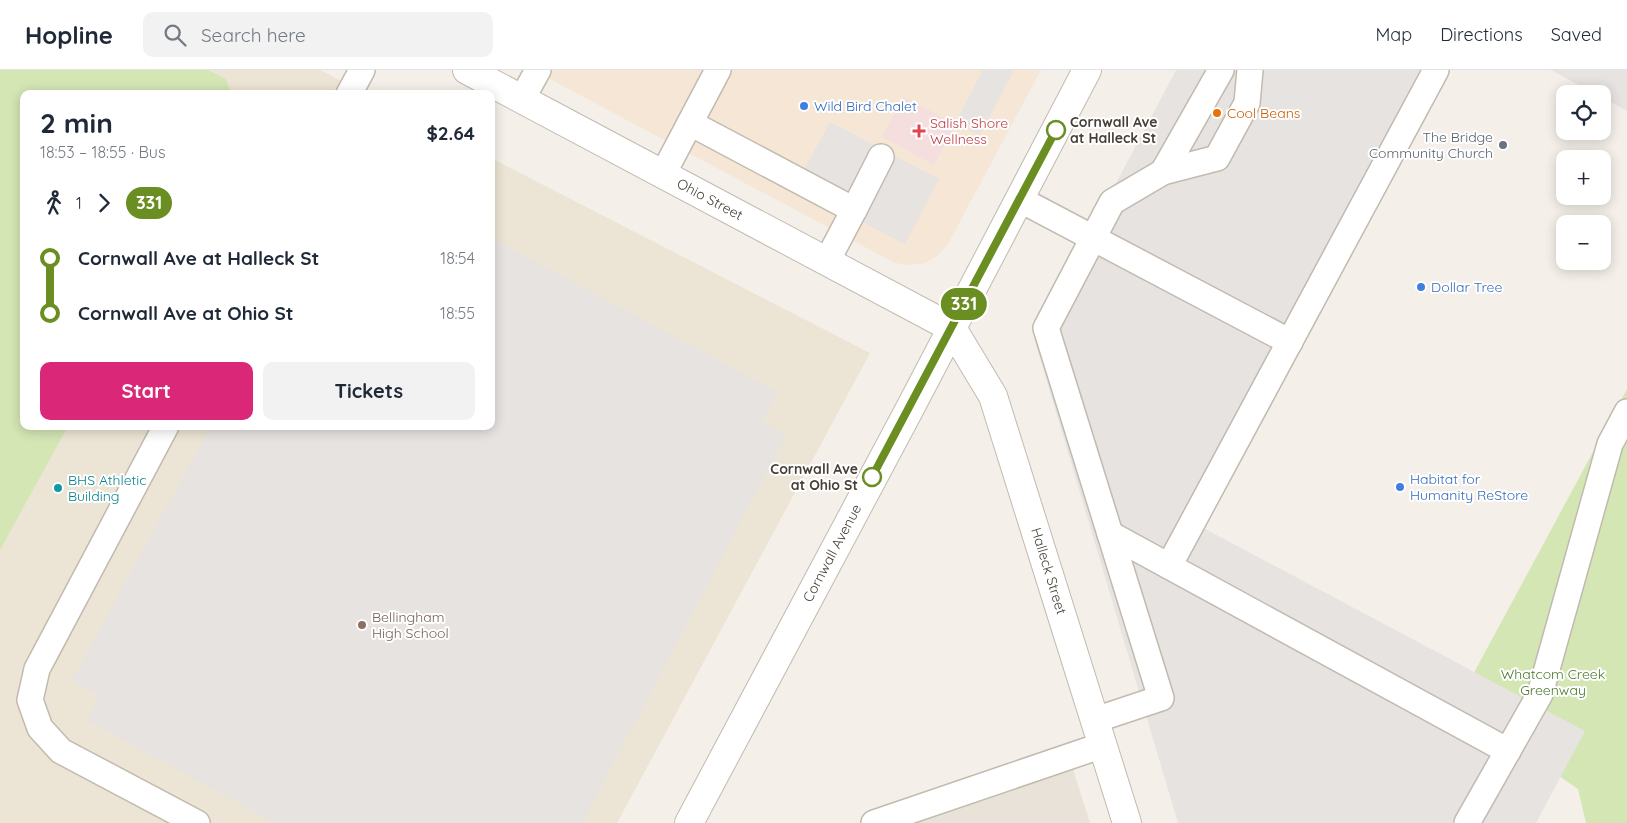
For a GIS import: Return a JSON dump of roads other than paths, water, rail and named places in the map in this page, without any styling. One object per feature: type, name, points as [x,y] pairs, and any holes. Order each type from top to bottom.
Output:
[{"type":"street","name":"Ohio Street","points":[[467,70],[952,328]]},
{"type":"street","name":"Cornwall Avenue","points":[[688,823],[952,328],[1087,70]]},
{"type":"street","name":"Halleck Street","points":[[952,328],[993,396],[1127,823]]},
{"type":"lane","points":[[351,90],[362,70]]},
{"type":"lane","points":[[522,99],[538,70]]},
{"type":"lane","points":[[662,174],[718,70]]},
{"type":"lane","points":[[1163,172],[1221,70]]},
{"type":"lane","points":[[874,823],[1099,732],[1161,698],[1046,328],[1112,202],[1163,172],[1218,158],[1247,103],[1250,70]]},
{"type":"lane","points":[[1169,566],[1290,342],[1428,73]]},
{"type":"lane","points":[[690,123],[854,210]]},
{"type":"lane","points":[[827,261],[881,157]]},
{"type":"lane","points":[[1019,199],[1290,342]]},
{"type":"lane","points":[[1467,823],[1540,694],[1610,444],[1627,412]]},
{"type":"lane","points":[[164,430],[37,670],[30,700],[40,728],[61,751],[197,823]]},
{"type":"lane","points":[[1110,534],[1508,751]]},
{"type":"place","name":"Wild Bird Chalet","points":[[804,106]]},
{"type":"place","name":"Cool Beans","points":[[1217,113]]},
{"type":"place","name":"Cornwall Ave at Halleck St","points":[[1056,130]]},
{"type":"place","name":"Salish Shore Wellness","points":[[919,131]]},
{"type":"place","name":"The Bridge Community Church","points":[[1503,145]]},
{"type":"place","name":"Dollar Tree","points":[[1421,287]]},
{"type":"place","name":"Cornwall Ave at Ohio St","points":[[872,477]]},
{"type":"place","name":"Habitat for Humanity ReStore","points":[[1400,487]]},
{"type":"place","name":"BHS Athletic Building","points":[[58,488]]},
{"type":"place","name":"Bellingham High School","points":[[362,625]]},
{"type":"park label","name":"Whatcom Creek Greenway","points":[[1553,682]]}]
